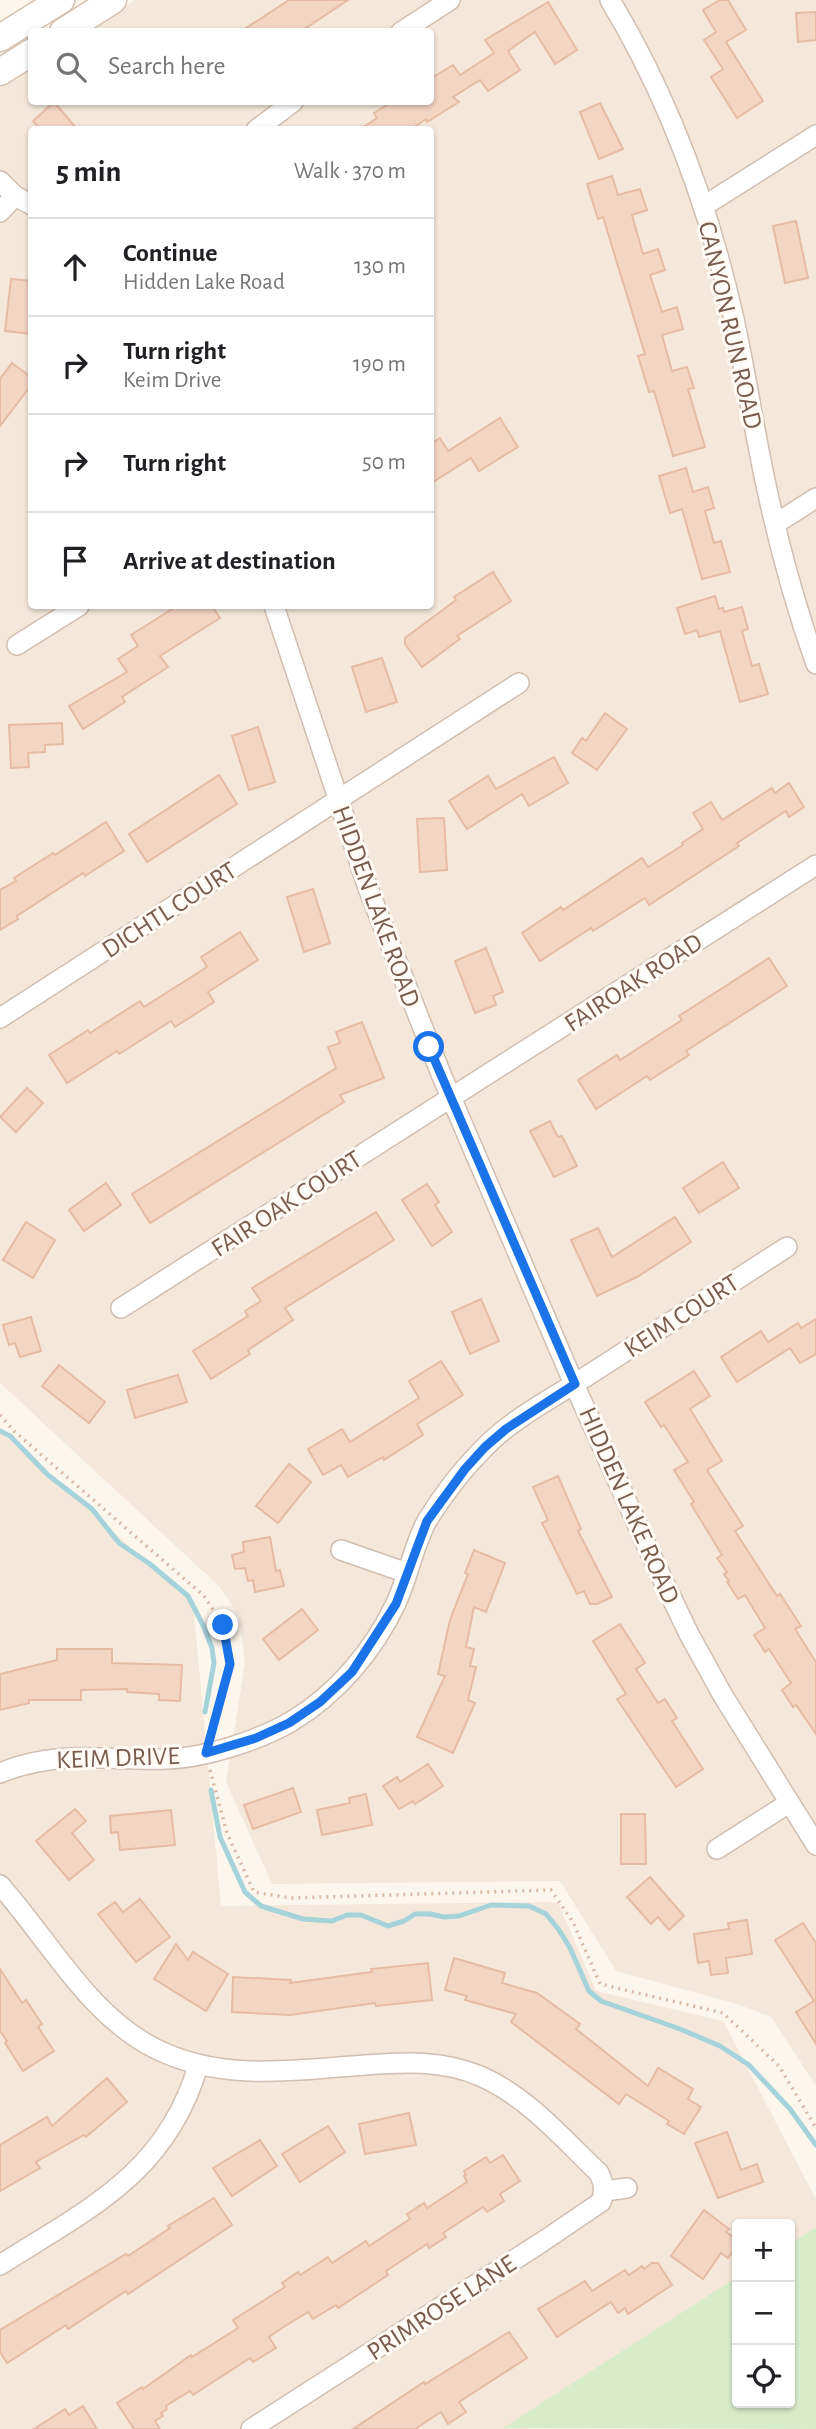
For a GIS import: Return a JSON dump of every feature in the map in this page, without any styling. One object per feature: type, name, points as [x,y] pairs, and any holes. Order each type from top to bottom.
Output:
[{"type":"main road","points":[[0,38],[61,0]]},
{"type":"main road","points":[[69,28],[113,0]]},
{"type":"main road","points":[[0,72],[28,54]]},
{"type":"street","points":[[407,28],[450,0]]},
{"type":"street","name":"CANYON RUN ROAD","points":[[610,0],[642,58],[704,206],[734,319],[775,524],[788,576],[816,664]]},
{"type":"street","points":[[261,126],[289,105]]},
{"type":"street","points":[[704,206],[816,135]]},
{"type":"street","points":[[0,181],[23,200],[0,212]]},
{"type":"street","points":[[775,524],[816,498]]},
{"type":"street","points":[[17,645],[74,609]]},
{"type":"street","name":"HIDDEN LAKE ROAD","points":[[275,609],[368,888],[451,1098],[575,1384],[689,1634],[722,1694],[816,1845]]},
{"type":"street","name":"DICHTL COURT","points":[[0,1018],[519,682]]},
{"type":"street","name":"FAIROAK ROAD","points":[[451,1098],[816,865]]},
{"type":"street","name":"FAIR OAK COURT","points":[[121,1308],[451,1098]]},
{"type":"street","name":"KEIM COURT","points":[[575,1384],[787,1247]]},
{"type":"street","name":"KEIM DRIVE","points":[[0,1773],[18,1765],[63,1757],[170,1759],[206,1753],[256,1738],[289,1723],[320,1702],[352,1672],[396,1604],[427,1521],[485,1447],[506,1429],[575,1384]]},
{"type":"street","points":[[341,1550],[407,1573]]},
{"type":"street","points":[[717,1849],[789,1803]]},
{"type":"street","points":[[0,1885],[81,1987],[114,2021],[157,2049],[198,2066],[262,2072],[408,2062],[456,2068],[481,2077],[529,2107],[599,2173],[604,2191],[627,2188]]},
{"type":"street","points":[[0,2265],[110,2193],[151,2156],[169,2133],[183,2108],[198,2066]]},
{"type":"street","name":"PRIMROSE LANE","points":[[251,2429],[542,2242],[601,2202],[604,2191]]},
{"type":"path","points":[[0,1415],[204,1596],[223,1625],[230,1664],[206,1753],[227,1833],[254,1892],[290,1898],[551,1891],[573,1922],[600,1984],[723,2013],[779,2066],[816,2129]]},
{"type":"shaded area","points":[[135,0],[816,0],[816,2086],[771,2017],[737,2004],[616,1971],[560,1881],[272,1884],[226,1782],[245,1663],[239,1617],[220,1587],[0,1383],[0,85],[28,67],[28,105],[434,105],[434,28],[90,28]]},
{"type":"shaded area","points":[[0,1432],[193,1602],[221,1906],[558,1902],[596,1991],[723,2021],[816,2199],[816,2244],[795,2257],[795,2219],[732,2219],[732,2297],[527,2429],[0,2429]]},
{"type":"green space","points":[[816,2227],[816,2429],[503,2428],[732,2280],[732,2408],[795,2408],[795,2241]]},
{"type":"building","points":[[289,0],[348,0],[306,28],[246,28]]},
{"type":"building","points":[[720,0],[728,0],[746,30],[726,42],[763,101],[737,118],[711,77],[723,69],[704,40],[716,32],[703,10]]},
{"type":"building","points":[[548,2],[577,50],[555,64],[535,32],[508,51],[520,70],[488,91],[480,80],[453,97],[459,102],[416,126],[365,126],[377,118],[374,113],[387,105],[434,105],[434,77],[453,65],[460,75],[494,53],[485,40]]},
{"type":"building","points":[[816,12],[816,40],[798,42],[796,13]]},
{"type":"building","points":[[600,103],[623,149],[599,159],[580,112]]},
{"type":"building","points":[[51,105],[57,105],[75,126],[37,126],[33,121]]},
{"type":"building","points":[[612,176],[618,195],[640,189],[647,210],[632,215],[643,254],[658,249],[665,270],[650,275],[662,312],[677,307],[683,329],[662,335],[672,371],[687,367],[694,388],[688,389],[705,447],[673,456],[654,391],[649,392],[638,356],[645,354],[603,217],[598,219],[587,184]]},
{"type":"building","points":[[796,221],[808,278],[785,283],[773,226]]},
{"type":"building","points":[[11,279],[28,281],[28,334],[5,331]]},
{"type":"building","points":[[12,363],[28,375],[28,389],[0,426],[0,379]]},
{"type":"building","points":[[500,418],[518,447],[479,471],[471,458],[434,481],[434,442],[440,438],[448,451]]},
{"type":"building","points":[[686,468],[693,492],[708,487],[714,508],[705,511],[714,543],[721,541],[730,572],[702,579],[682,509],[670,513],[659,476]]},
{"type":"building","points":[[493,572],[511,601],[457,636],[460,639],[422,667],[405,644],[405,638],[456,600],[454,597]]},
{"type":"building","points":[[715,596],[719,609],[723,608],[724,612],[742,607],[748,629],[742,631],[752,666],[759,664],[768,694],[740,702],[720,631],[699,637],[697,630],[685,634],[677,608]]},
{"type":"building","points":[[172,609],[214,609],[220,618],[160,656],[168,667],[122,697],[125,702],[83,729],[69,706],[127,672],[118,659],[138,646],[131,635]]},
{"type":"building","points":[[382,658],[397,702],[366,712],[352,667]]},
{"type":"building","points":[[605,713],[627,729],[597,770],[572,753],[582,738],[586,741]]},
{"type":"building","points":[[62,723],[63,744],[45,745],[45,752],[28,753],[29,767],[11,768],[9,725]]},
{"type":"building","points":[[258,727],[275,782],[249,790],[232,736]]},
{"type":"building","points":[[554,757],[568,783],[529,806],[522,794],[467,829],[449,801],[488,776],[496,789]]},
{"type":"building","points":[[219,775],[237,804],[147,862],[129,834]]},
{"type":"building","points":[[789,783],[804,807],[789,817],[786,811],[737,843],[739,846],[649,905],[645,898],[540,961],[522,933],[561,907],[563,910],[642,858],[648,867],[683,845],[682,843],[703,829],[693,813],[711,802],[722,820],[772,788],[775,793]]},
{"type":"building","points":[[444,818],[447,870],[420,872],[417,819]]},
{"type":"building","points":[[106,822],[124,851],[85,876],[83,873],[0,930],[0,890],[16,881],[14,878]]},
{"type":"building","points":[[313,889],[330,943],[304,952],[287,897]]},
{"type":"building","points":[[240,932],[258,960],[208,992],[214,1002],[175,1027],[171,1021],[67,1083],[49,1055],[140,1001],[144,1007],[207,967],[201,957]]},
{"type":"building","points":[[486,948],[503,992],[493,996],[496,1005],[475,1013],[455,961]]},
{"type":"building","points":[[769,958],[787,986],[686,1051],[689,1055],[650,1080],[647,1076],[596,1109],[578,1080],[617,1055],[620,1060],[682,1020],[679,1016]]},
{"type":"building","points":[[362,1022],[384,1078],[340,1095],[344,1102],[150,1223],[132,1194],[336,1068],[328,1047],[340,1043],[336,1032]]},
{"type":"building","points":[[27,1088],[43,1103],[16,1132],[0,1117]]},
{"type":"building","points":[[550,1121],[558,1137],[562,1136],[577,1166],[554,1177],[530,1131]]},
{"type":"building","points":[[723,1162],[739,1188],[699,1213],[683,1188]]},
{"type":"building","points":[[106,1183],[121,1205],[84,1231],[69,1210]]},
{"type":"building","points":[[427,1184],[439,1202],[435,1205],[452,1232],[432,1246],[402,1200]]},
{"type":"building","points":[[376,1212],[394,1240],[285,1308],[293,1320],[248,1350],[250,1354],[211,1379],[193,1351],[248,1316],[245,1311],[261,1301],[252,1288]]},
{"type":"building","points":[[675,1217],[691,1242],[637,1277],[597,1296],[571,1240],[598,1228],[612,1257]]},
{"type":"building","points":[[26,1222],[55,1240],[33,1278],[3,1260]]},
{"type":"building","points":[[481,1299],[499,1341],[470,1354],[452,1312]]},
{"type":"building","points":[[31,1317],[41,1351],[20,1357],[15,1343],[9,1345],[3,1325]]},
{"type":"building","points":[[816,1319],[816,1354],[800,1363],[790,1348],[737,1382],[721,1357],[761,1331],[768,1342],[798,1323],[801,1328]]},
{"type":"building","points":[[441,1361],[463,1395],[417,1424],[423,1435],[384,1460],[383,1457],[348,1477],[341,1465],[323,1475],[308,1449],[342,1429],[350,1442],[419,1398],[409,1381]]},
{"type":"building","points":[[59,1365],[105,1402],[89,1423],[42,1386]]},
{"type":"building","points":[[694,1371],[710,1396],[690,1409],[722,1461],[707,1470],[743,1526],[735,1531],[777,1596],[780,1594],[801,1626],[795,1629],[816,1662],[816,1734],[782,1690],[791,1683],[769,1649],[765,1652],[754,1635],[765,1628],[745,1595],[738,1599],[727,1582],[729,1581],[724,1574],[727,1572],[717,1558],[722,1555],[674,1470],[688,1462],[645,1402]]},
{"type":"building","points":[[178,1375],[187,1402],[135,1418],[127,1390]]},
{"type":"building","points":[[289,1464],[311,1482],[278,1523],[256,1506]]},
{"type":"building","points":[[558,1476],[581,1529],[578,1531],[612,1597],[597,1604],[590,1604],[584,1591],[577,1594],[542,1523],[548,1520],[533,1487]]},
{"type":"building","points":[[270,1537],[276,1571],[280,1570],[284,1586],[255,1592],[253,1580],[248,1581],[245,1568],[235,1569],[232,1555],[244,1552],[243,1542]]},
{"type":"building","points":[[474,1550],[505,1563],[486,1612],[474,1607],[466,1647],[474,1649],[470,1666],[476,1667],[468,1700],[475,1703],[453,1753],[417,1737],[445,1676],[438,1674],[450,1620],[468,1574],[465,1573]]},
{"type":"building","points":[[302,1609],[318,1630],[279,1660],[263,1639]]},
{"type":"building","points":[[620,1624],[645,1663],[636,1669],[658,1703],[665,1699],[677,1718],[672,1721],[703,1769],[676,1787],[617,1699],[626,1694],[593,1641]]},
{"type":"building","points":[[57,1649],[112,1649],[112,1663],[182,1665],[180,1701],[159,1700],[159,1694],[127,1692],[127,1689],[81,1690],[81,1700],[29,1700],[29,1703],[0,1710],[0,1674],[57,1660]]},
{"type":"building","points":[[428,1764],[443,1786],[415,1804],[413,1801],[399,1809],[383,1786],[397,1777],[400,1782]]},
{"type":"building","points":[[293,1788],[301,1812],[253,1829],[244,1805]]},
{"type":"building","points":[[366,1794],[372,1825],[322,1835],[317,1810],[350,1803],[349,1798]]},
{"type":"building","points":[[75,1809],[86,1821],[72,1833],[94,1860],[69,1880],[36,1841]]},
{"type":"building","points":[[171,1810],[175,1845],[120,1850],[118,1832],[111,1833],[110,1816]]},
{"type":"building","points":[[621,1814],[645,1814],[646,1864],[621,1864]]},
{"type":"building","points":[[650,1877],[684,1916],[669,1930],[658,1917],[651,1924],[627,1897]]},
{"type":"building","points":[[140,1899],[170,1937],[136,1962],[98,1914],[115,1902],[123,1912]]},
{"type":"building","points":[[747,1920],[752,1954],[726,1958],[728,1973],[711,1975],[709,1961],[698,1963],[694,1934],[729,1929],[728,1923]]},
{"type":"building","points":[[803,1923],[816,1943],[816,2044],[796,2012],[814,2001],[775,1940]]},
{"type":"building","points":[[176,1944],[188,1960],[193,1952],[228,1974],[206,2011],[154,1979]]},
{"type":"building","points":[[454,1958],[505,1973],[502,1983],[537,1993],[580,2024],[576,2029],[648,2086],[658,2068],[693,2089],[688,2099],[701,2107],[684,2134],[667,2124],[669,2121],[626,2094],[619,2104],[511,2022],[516,2014],[465,2000],[467,1996],[445,1990]]},
{"type":"building","points":[[428,1963],[432,2000],[376,2006],[375,2003],[290,2015],[232,2012],[233,1977],[291,1980],[290,1983],[372,1972],[371,1969]]},
{"type":"building","points":[[0,1969],[22,2003],[26,2000],[42,2024],[38,2027],[54,2051],[23,2071],[0,2031]]},
{"type":"building","points":[[107,2078],[127,2102],[86,2137],[84,2135],[36,2162],[40,2168],[0,2191],[0,2145],[47,2117],[52,2126]]},
{"type":"building","points":[[409,2113],[416,2145],[365,2154],[359,2124]]},
{"type":"building","points":[[328,2126],[345,2152],[300,2182],[282,2154]]},
{"type":"building","points":[[727,2132],[741,2170],[757,2164],[763,2182],[718,2198],[695,2143]]},
{"type":"building","points":[[260,2140],[277,2166],[232,2196],[213,2168]]},
{"type":"building","points":[[503,2155],[520,2181],[500,2194],[504,2201],[487,2212],[483,2207],[443,2233],[446,2237],[429,2248],[427,2244],[386,2271],[388,2275],[338,2308],[336,2305],[313,2319],[308,2312],[282,2328],[269,2337],[276,2348],[253,2362],[250,2358],[193,2395],[190,2391],[166,2406],[167,2409],[161,2413],[163,2416],[155,2421],[160,2429],[134,2429],[117,2403],[238,2328],[233,2320],[285,2287],[282,2283],[298,2272],[300,2275],[328,2257],[332,2263],[366,2241],[369,2246],[410,2219],[407,2214],[424,2203],[427,2208],[467,2182],[464,2171],[486,2157],[490,2163]]},
{"type":"building","points":[[214,2198],[232,2225],[128,2294],[126,2291],[68,2329],[66,2325],[7,2363],[0,2352],[0,2330],[126,2254],[128,2256],[170,2228],[168,2226]]},
{"type":"building","points":[[704,2210],[729,2229],[726,2232],[732,2236],[732,2253],[728,2258],[721,2253],[703,2279],[671,2256]]},
{"type":"building","points":[[652,2263],[658,2263],[672,2285],[628,2314],[625,2308],[618,2313],[611,2302],[557,2337],[538,2309],[585,2281],[592,2291],[625,2270],[629,2275]]},
{"type":"building","points":[[509,2332],[527,2358],[459,2402],[466,2412],[448,2424],[441,2412],[415,2429],[353,2429],[424,2382],[425,2384]]},
{"type":"building","points":[[83,2406],[97,2429],[34,2429],[65,2409],[69,2415]]},
{"type":"waterway","points":[[0,1431],[10,1436],[48,1475],[92,1509],[119,1543],[150,1564],[188,1596],[212,1648],[214,1663],[205,1712]]},
{"type":"waterway","points":[[211,1790],[220,1837],[245,1892],[261,1906],[303,1919],[332,1921],[347,1915],[361,1915],[388,1926],[415,1914],[459,1916],[491,1905],[529,1906],[546,1914],[559,1930],[589,1991],[601,2001],[720,2046],[749,2065],[790,2109],[816,2145]]},
{"type":"route","points":[[223,1625],[230,1664],[206,1753],[256,1738],[289,1723],[320,1702],[352,1672],[396,1604],[427,1521],[465,1469],[506,1429],[575,1384],[429,1047]]}]
